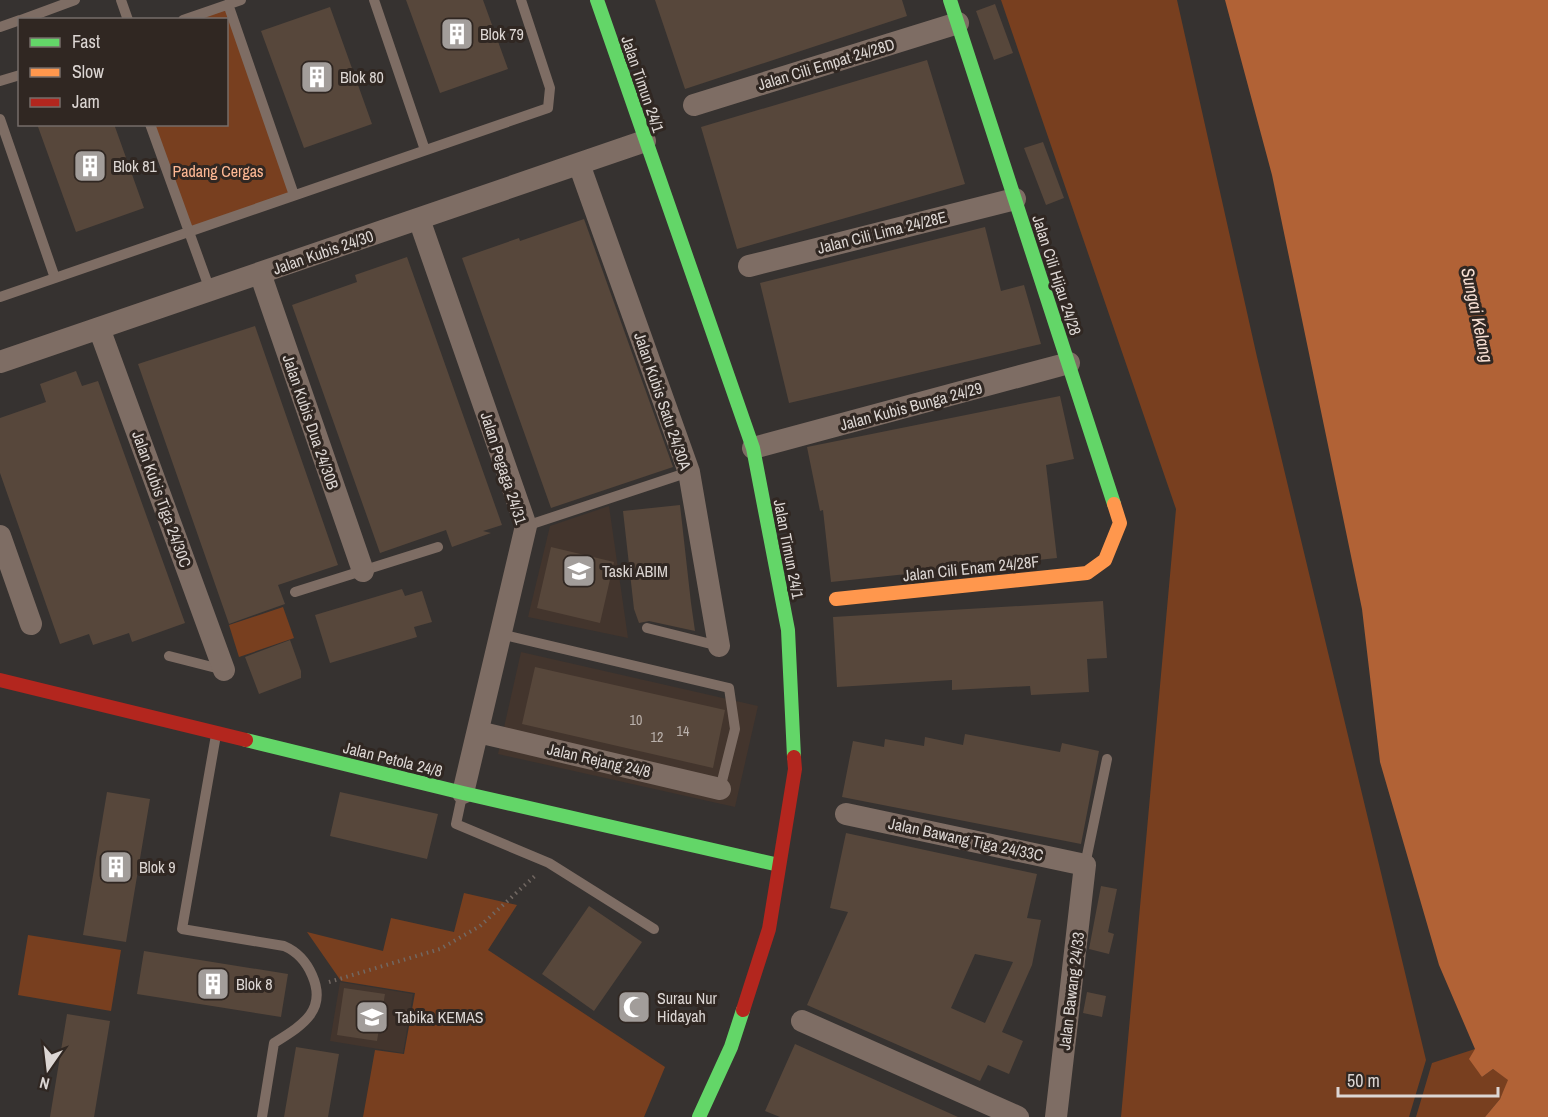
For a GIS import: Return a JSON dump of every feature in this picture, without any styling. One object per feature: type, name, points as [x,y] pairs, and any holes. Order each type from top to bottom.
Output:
[{"type":"street","name":"Jalan Timun 24/1","points":[[597,0],[753,448],[788,630],[795,769],[769,929],[731,1047],[699,1117]]},
{"type":"street","name":"Jalan Cili Hijau 24/28","points":[[950,0],[1120,523],[1105,560]]},
{"type":"street","name":"Jalan Cili Empat 24/28D","points":[[694,105],[958,23]]},
{"type":"street","name":"Jalan Kubis 24/30","points":[[0,362],[645,141]]},
{"type":"street","name":"Jalan Kubis Satu 24/30A","points":[[579,164],[689,472],[720,646]]},
{"type":"street","name":"Jalan Cili Lima 24/28E","points":[[749,266],[1015,199]]},
{"type":"street","name":"Jalan Pegaga 24/31","points":[[419,219],[526,526],[463,793]]},
{"type":"street","name":"Jalan Kubis Dua 24/30B","points":[[260,273],[363,571]]},
{"type":"street","name":"Jalan Kubis Tiga 24/30C","points":[[99,328],[224,670]]},
{"type":"street","name":"Jalan Kubis Bunga 24/29","points":[[753,448],[1069,363]]},
{"type":"street","points":[[0,536],[31,624]]},
{"type":"street","name":"Jalan Cili Enam 24/28F","points":[[836,599],[1087,573],[1105,560]]},
{"type":"street","name":"Jalan Petola 24/8","points":[[0,680],[463,793],[778,865]]},
{"type":"street","name":"Jalan Rejang 24/8","points":[[478,732],[720,789]]},
{"type":"street","name":"Jalan Bawang Tiga 24/33C","points":[[846,814],[1085,865]]},
{"type":"street","name":"Jalan Bawang 24/33","points":[[1056,1117],[1085,865]]},
{"type":"street","points":[[802,1021],[1018,1117]]},
{"type":"lane","points":[[26,18],[75,0]]},
{"type":"lane","points":[[121,0],[127,18]]},
{"type":"lane","points":[[189,18],[241,0]]},
{"type":"lane","points":[[374,0],[425,150]]},
{"type":"lane","points":[[0,297],[548,108],[550,88],[521,0]]},
{"type":"lane","points":[[228,4],[294,195]]},
{"type":"lane","points":[[0,27],[18,21]]},
{"type":"lane","points":[[0,81],[18,76]]},
{"type":"lane","points":[[0,119],[55,278]]},
{"type":"lane","points":[[151,126],[210,290]]},
{"type":"lane","points":[[526,526],[689,472]]},
{"type":"lane","points":[[295,592],[438,547]]},
{"type":"lane","points":[[647,628],[720,646]]},
{"type":"lane","points":[[500,634],[729,688],[735,729],[720,789]]},
{"type":"lane","points":[[169,657],[224,670]]},
{"type":"lane","points":[[216,733],[182,929],[284,946],[296,951],[308,964],[317,985],[318,1001],[311,1016],[297,1029],[274,1043],[262,1117]]},
{"type":"lane","points":[[1085,865],[1107,759]]},
{"type":"lane","points":[[463,793],[456,825],[549,863],[654,929]]},
{"type":"path","points":[[317,985],[440,950],[480,926],[549,863]]},
{"type":"shaded area","name":"Taski ABIM","points":[[609,506],[628,638],[528,617],[550,526]]},
{"type":"shaded area","points":[[521,652],[758,706],[735,807],[498,754]]},
{"type":"shaded area","name":"Tabika KEMAS","points":[[340,982],[413,994],[403,1053],[330,1041]]},
{"type":"green space","points":[[1001,0],[1177,0],[1257,357],[1426,1060],[1409,1117],[1121,1117],[1176,509]]},
{"type":"green space","name":"Padang Cergas","points":[[228,4],[294,195],[189,232],[150,126],[228,126],[228,18],[186,18]]},
{"type":"green space","points":[[283,607],[294,638],[239,657],[229,625]]},
{"type":"green space","points":[[464,893],[517,905],[488,950],[665,1067],[644,1117],[363,1117],[375,1050],[404,1054],[415,993],[341,981],[307,932],[383,951],[391,918],[454,932]]},
{"type":"green space","points":[[28,935],[121,950],[111,1011],[18,995]]},
{"type":"green space","points":[[1475,1049],[1482,1077],[1493,1069],[1509,1080],[1500,1099],[1485,1117],[1416,1117],[1432,1063]]},
{"type":"water","name":"Sungai Kelang","points":[[1225,0],[1548,0],[1548,1117],[1485,1117],[1500,1099],[1508,1080],[1493,1069],[1482,1077],[1469,1059],[1475,1049],[1439,965],[1380,762],[1362,609],[1272,175]]},
{"type":"building","name":"Blok 79","points":[[406,0],[483,0],[508,69],[440,93]]},
{"type":"building","points":[[655,0],[902,0],[907,16],[685,89]]},
{"type":"building","points":[[995,4],[1013,53],[994,60],[976,11]]},
{"type":"building","name":"Blok 80","points":[[330,7],[372,124],[304,148],[261,31]]},
{"type":"building","points":[[927,60],[965,184],[737,249],[701,127]]},
{"type":"building","name":"Blok 81","points":[[38,126],[115,126],[144,208],[76,232]]},
{"type":"building","points":[[1043,142],[1064,198],[1046,205],[1024,148]]},
{"type":"building","points":[[584,219],[673,467],[551,508],[462,258]]},
{"type":"building","points":[[985,227],[1001,291],[1024,285],[1041,344],[789,403],[760,283]]},
{"type":"building","points":[[407,257],[502,525],[483,531],[491,533],[452,547],[446,530],[380,553],[292,305],[357,282],[355,275]]},
{"type":"building","points":[[255,326],[338,565],[278,585],[285,604],[229,624],[138,364]]},
{"type":"building","points":[[76,371],[82,386],[98,381],[185,623],[132,642],[129,633],[93,645],[89,634],[60,644],[0,473],[0,418],[46,402],[40,384]]},
{"type":"building","points":[[1060,396],[1074,459],[1046,465],[1057,558],[831,582],[823,510],[820,511],[807,447]]},
{"type":"building","points":[[680,505],[695,631],[649,621],[639,623],[634,609],[623,511]]},
{"type":"building","points":[[551,547],[614,562],[600,623],[537,608]]},
{"type":"building","points":[[402,589],[405,596],[422,591],[432,622],[414,627],[417,637],[330,663],[315,615]]},
{"type":"building","points":[[1103,601],[1107,658],[1087,659],[1089,692],[1031,695],[1030,686],[952,690],[952,680],[837,687],[833,617]]},
{"type":"building","points":[[290,640],[301,671],[301,678],[259,694],[245,657]]},
{"type":"building","points":[[535,667],[725,710],[713,768],[522,724]]},
{"type":"building","points":[[965,734],[1060,752],[1062,743],[1099,751],[1081,844],[842,797],[853,741],[884,747],[885,739],[924,746],[925,737],[963,745]]},
{"type":"building","name":"Blok 9","points":[[107,792],[150,799],[126,942],[83,935]]},
{"type":"building","points":[[340,792],[438,814],[427,859],[330,836]]},
{"type":"building","points":[[846,833],[1037,874],[1027,918],[1041,920],[1032,965],[1002,1032],[1023,1041],[1009,1074],[988,1065],[980,1081],[807,1005],[848,912],[830,908]],"holes":[[[975,954],[1013,962],[985,1023],[951,1008]]]},
{"type":"building","points":[[1101,886],[1117,889],[1108,932],[1114,934],[1109,954],[1089,949]]},
{"type":"building","points":[[589,906],[642,942],[594,1011],[542,974]]},
{"type":"building","name":"Blok 8","points":[[144,951],[288,974],[281,1017],[137,994]]},
{"type":"building","points":[[344,988],[385,994],[377,1041],[337,1035]]},
{"type":"building","points":[[1087,992],[1106,996],[1102,1017],[1083,1013]]},
{"type":"building","points":[[67,1014],[110,1021],[94,1117],[50,1117]]},
{"type":"building","points":[[795,1044],[958,1117],[780,1117],[765,1111]]},
{"type":"building","points":[[296,1047],[339,1054],[328,1117],[284,1117]]},
{"type":"traffic: fast","points":[[597,0],[753,448],[788,630],[794,757]]},
{"type":"traffic: fast","points":[[950,0],[1114,504]]},
{"type":"traffic: fast","points":[[246,740],[463,793],[779,865]]},
{"type":"traffic: fast","points":[[699,1117],[731,1047],[743,1010]]},
{"type":"traffic: slow","points":[[836,599],[1087,573],[1105,560],[1120,523],[1114,504]]},
{"type":"traffic: jam","points":[[0,680],[246,740]]},
{"type":"traffic: jam","points":[[743,1010],[769,929],[795,769],[794,757]]},
{"type":"place","name":"Blok 79","points":[[457,34]]},
{"type":"place","name":"Blok 80","points":[[317,77]]},
{"type":"place","name":"Blok 81","points":[[90,166]]},
{"type":"place","name":"Taski ABIM","points":[[579,571]]},
{"type":"place","name":"Blok 9","points":[[116,867]]},
{"type":"place","name":"Blok 8","points":[[213,984]]},
{"type":"place","name":"Surau Nur Hidayah","points":[[634,1007]]},
{"type":"place","name":"Tabika KEMAS","points":[[372,1017]]}]
